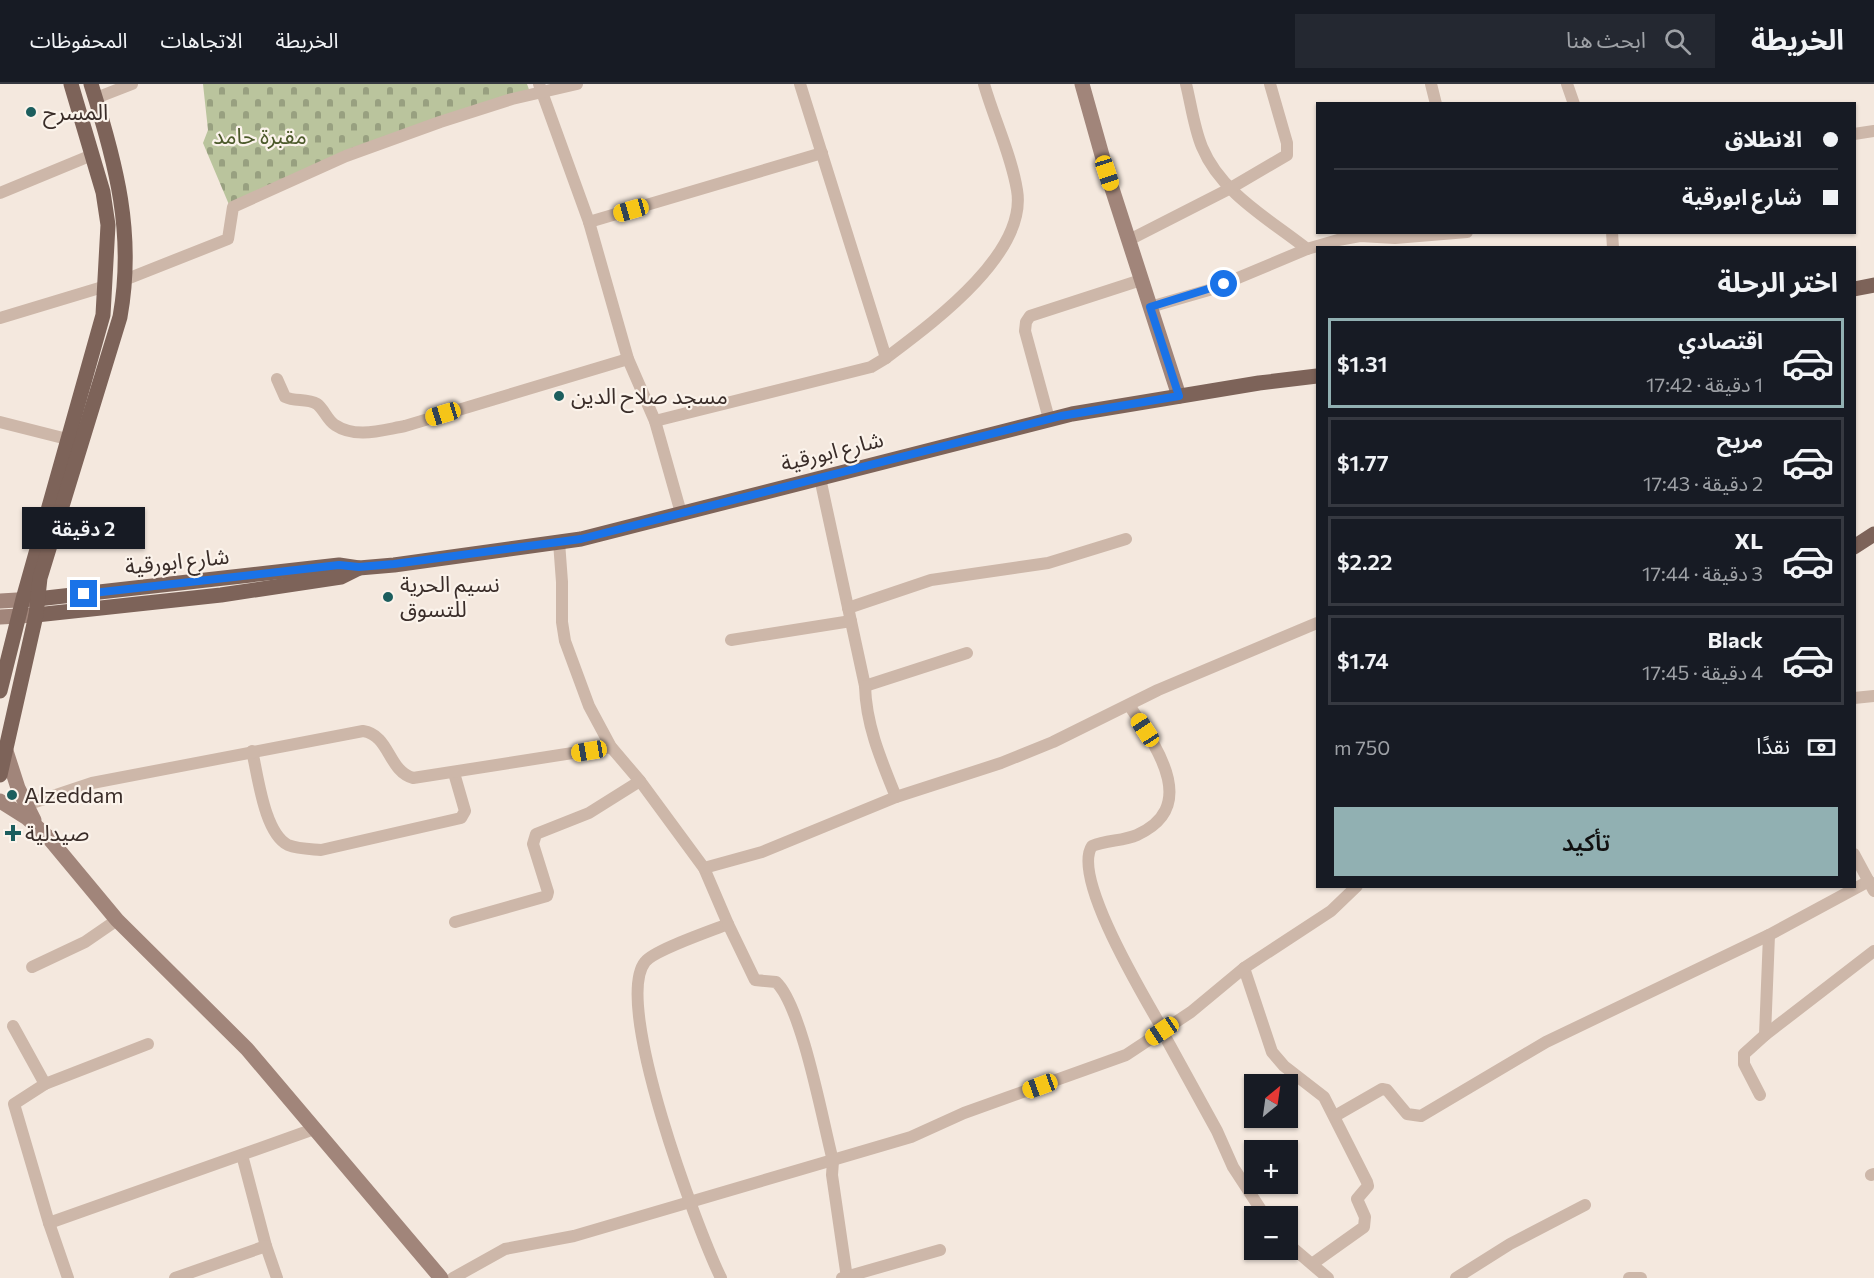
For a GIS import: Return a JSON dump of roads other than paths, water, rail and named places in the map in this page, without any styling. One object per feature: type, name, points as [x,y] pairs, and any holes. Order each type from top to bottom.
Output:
[{"type":"main road","points":[[0,774],[36,615],[30,599],[67,439],[103,315],[106,286],[108,225],[103,192],[71,84]]},
{"type":"main road","points":[[0,692],[19,615],[40,578],[120,317],[127,279],[123,200],[93,91]]},
{"type":"main road","points":[[1856,289],[1874,285]]},
{"type":"main road","name":"شارع ابورقية","points":[[30,599],[339,565],[359,567],[559,542],[1049,419],[1179,396],[1316,376]]},
{"type":"main road","points":[[1856,546],[1874,534]]},
{"type":"main road","name":"شارع ابورقية","points":[[36,615],[221,595],[341,577],[359,567]]},
{"type":"street","points":[[93,91],[132,84]]},
{"type":"street","points":[[127,279],[228,239],[232,230],[233,207],[324,166],[440,122],[540,88],[578,84]]},
{"type":"street","points":[[800,84],[886,358]]},
{"type":"street","points":[[655,421],[871,367],[929,326],[988,269],[1014,222],[1018,192],[984,84]]},
{"type":"street","points":[[1082,84],[1141,280],[1179,396]]},
{"type":"street","points":[[1186,84],[1200,144],[1229,189],[1307,249]]},
{"type":"street","points":[[1129,240],[1229,189],[1287,156],[1287,143],[1270,84]]},
{"type":"street","points":[[1431,84],[1436,102]]},
{"type":"street","points":[[1567,84],[1573,102]]},
{"type":"street","points":[[540,88],[589,222],[628,360],[655,421],[681,513]]},
{"type":"street","points":[[1856,134],[1874,131]]},
{"type":"street","points":[[589,222],[822,153]]},
{"type":"street","points":[[0,192],[92,155]]},
{"type":"street","points":[[1319,246],[1360,236],[1395,238],[1452,234]]},
{"type":"street","points":[[1150,307],[1209,290],[1316,247]]},
{"type":"street","points":[[1049,419],[1025,331],[1026,322],[1030,316],[1141,280]]},
{"type":"street","points":[[0,318],[106,286]]},
{"type":"street","points":[[278,379],[285,397],[318,405],[336,426],[352,432],[368,432],[405,426],[628,360]]},
{"type":"street","points":[[0,423],[67,439]]},
{"type":"street","points":[[820,478],[865,686],[866,706],[872,733],[896,796]]},
{"type":"street","points":[[731,640],[849,615],[931,580],[1048,563],[1126,538]]},
{"type":"street","points":[[559,542],[562,622],[565,641],[589,706],[611,747],[640,781],[704,868],[755,980],[776,982],[785,992],[814,1079],[833,1161],[832,1175],[845,1277],[940,1250]]},
{"type":"street","name":"شارع ابورقية","points":[[0,601],[30,599]]},
{"type":"street","name":"شارع ابورقية","points":[[0,617],[36,615]]},
{"type":"street","points":[[704,868],[762,852],[896,796],[1001,763],[1053,742],[1158,690],[1316,623]]},
{"type":"street","points":[[865,686],[967,653]]},
{"type":"street","points":[[1856,698],[1874,696]]},
{"type":"street","points":[[1129,705],[1160,757],[1171,792],[1169,806],[1155,825],[1145,831],[1128,838],[1092,846],[1087,861],[1109,933],[1217,1131],[1233,1167],[1258,1206]]},
{"type":"street","points":[[26,805],[92,783],[363,731],[377,735],[407,777],[420,778],[611,747]]},
{"type":"street","points":[[6,751],[26,805],[39,828],[117,920],[247,1049],[434,1277]]},
{"type":"street","points":[[252,751],[273,830],[288,844],[301,848],[321,850],[461,818],[465,811],[454,773]]},
{"type":"street","points":[[455,922],[547,896],[548,892],[533,844],[536,834],[589,813],[640,781]]},
{"type":"street","points":[[0,801],[39,828]]},
{"type":"street","points":[[1335,1116],[1382,1089],[1388,1090],[1407,1114],[1421,1116],[1546,1042],[1661,984],[1871,886],[1856,858]]},
{"type":"street","points":[[453,1278],[505,1249],[574,1236],[911,1137],[964,1113],[1126,1055],[1191,1012],[1244,968],[1331,911],[1355,888]]},
{"type":"street","points":[[32,967],[85,942],[117,920]]},
{"type":"street","points":[[721,1278],[663,1124],[643,1045],[638,995],[645,961],[656,953],[728,924]]},
{"type":"street","points":[[1765,1035],[1769,935]]},
{"type":"street","points":[[1760,1095],[1744,1064],[1744,1054],[1765,1035],[1874,951]]},
{"type":"street","points":[[1244,968],[1272,1052],[1284,1066],[1317,1090],[1335,1116],[1368,1186],[1356,1199],[1365,1221],[1360,1232],[1312,1264]]},
{"type":"street","points":[[13,1026],[45,1084]]},
{"type":"street","points":[[68,1278],[14,1106],[16,1101],[45,1084],[148,1044]]},
{"type":"street","points":[[49,1223],[314,1129]]},
{"type":"street","points":[[242,1155],[266,1246],[277,1278]]},
{"type":"street","points":[[1456,1278],[1510,1244],[1585,1205]]},
{"type":"street","points":[[175,1278],[266,1246]]},
{"type":"street","points":[[1298,1252],[1328,1278]]},
{"type":"street","points":[[1629,1278],[1641,1278]]},
{"type":"place","name":"المسرح","points":[[31,112]]},
{"type":"place","name":"مسجد صلاح الدين","points":[[559,396]]},
{"type":"place","name":"نسيم الحرية للتسوق","points":[[388,597]]},
{"type":"place","name":"Alzeddam","points":[[12,795]]},
{"type":"place","name":"صيدلية","points":[[13,833]]},
{"type":"park label","name":"مقبرة حامد","points":[[260,136]]}]
